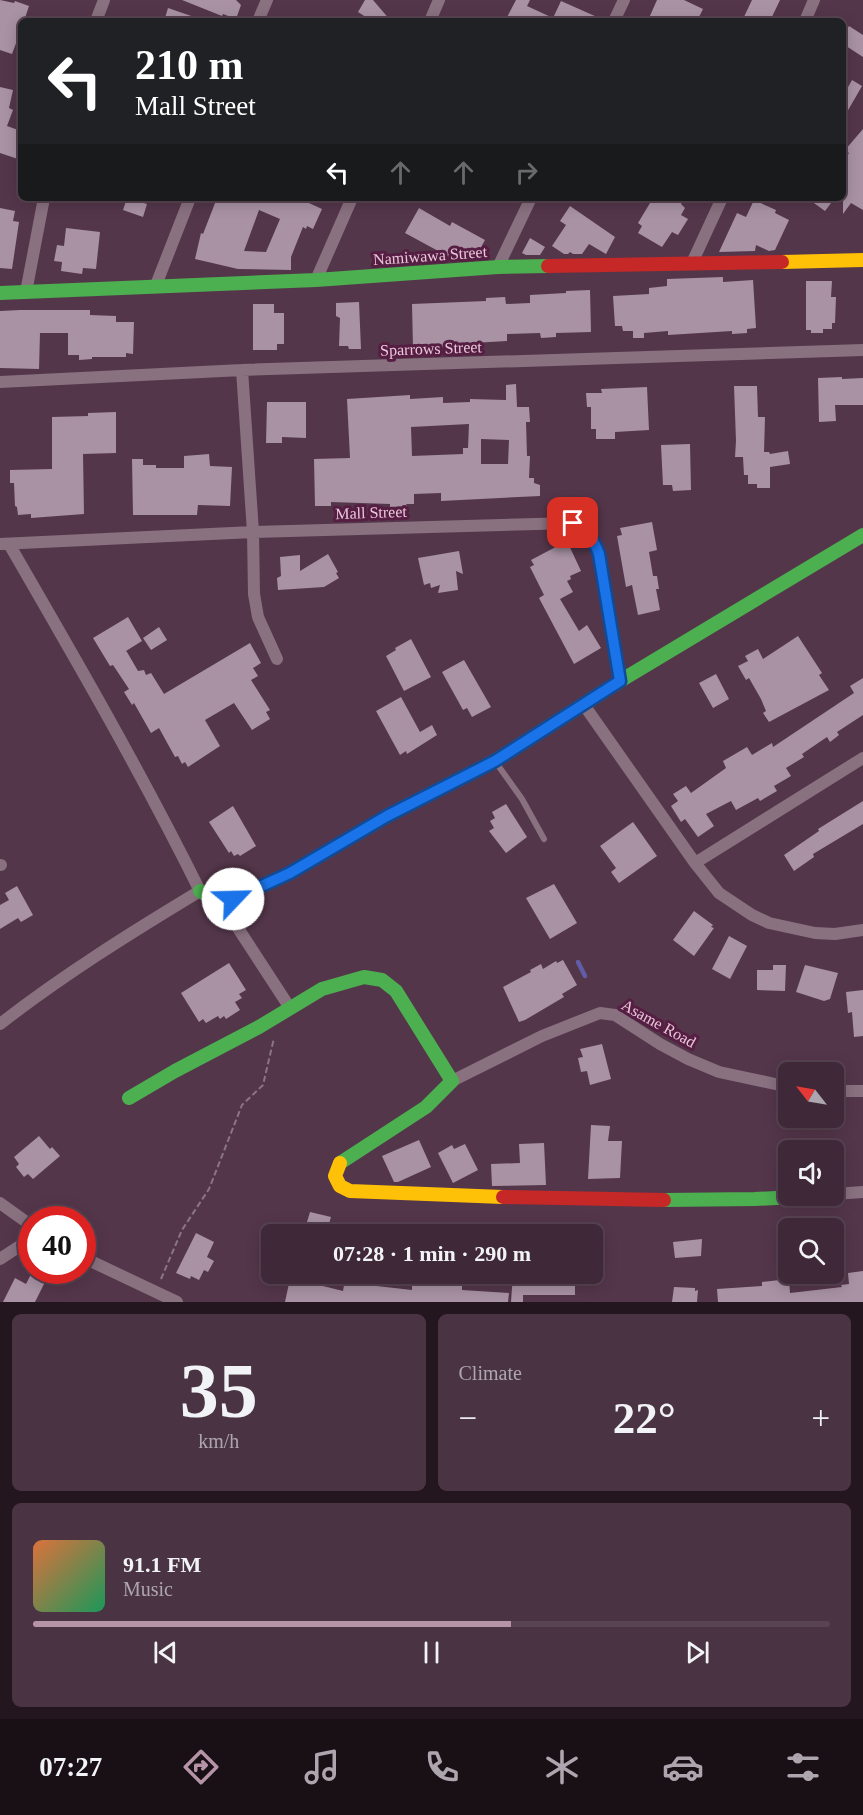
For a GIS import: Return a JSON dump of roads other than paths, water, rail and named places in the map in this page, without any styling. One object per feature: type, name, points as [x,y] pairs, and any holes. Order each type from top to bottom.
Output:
[{"type":"street","points":[[97,18],[104,0]]},
{"type":"street","points":[[259,18],[267,0]]},
{"type":"street","points":[[431,18],[439,0]]},
{"type":"street","points":[[615,18],[624,0]]},
{"type":"street","points":[[806,18],[814,0]]},
{"type":"street","points":[[26,292],[43,201]]},
{"type":"street","points":[[156,285],[189,201]]},
{"type":"street","points":[[316,280],[351,201]]},
{"type":"street","points":[[498,267],[530,201]]},
{"type":"street","points":[[692,263],[721,201]]},
{"type":"street","name":"Namiwawa Street","points":[[0,293],[316,280],[498,267],[863,260]]},
{"type":"street","name":"Sparrows Street","points":[[0,382],[242,370],[863,350]]},
{"type":"street","points":[[242,370],[253,532],[254,594],[258,617],[277,659]]},
{"type":"street","name":"Mall Street","points":[[4,544],[253,532],[564,522],[580,526],[595,543],[599,554],[620,681]]},
{"type":"street","points":[[4,544],[102,704],[200,891],[219,899],[233,899],[290,873],[387,816],[495,761],[620,681],[863,535]]},
{"type":"street","points":[[584,705],[695,863],[719,893],[752,915],[769,923],[814,933],[836,934],[863,930]]},
{"type":"street","points":[[695,863],[863,758]]},
{"type":"street","points":[[0,1024],[66,976],[200,891]]},
{"type":"street","points":[[219,899],[290,1008]]},
{"type":"street","points":[[129,1098],[322,989],[364,976],[382,980],[396,991],[452,1082],[426,1107],[346,1157],[338,1165],[335,1176],[340,1186],[350,1191],[415,1195],[652,1200],[778,1199]]},
{"type":"street","name":"Asame Road","points":[[452,1082],[542,1036],[600,1013],[615,1016],[660,1044],[719,1072],[778,1085]]},
{"type":"street","points":[[844,1091],[863,1091]]},
{"type":"street","points":[[844,1193],[863,1192]]},
{"type":"street","points":[[0,1203],[18,1216]]},
{"type":"street","points":[[0,1259],[18,1247]]},
{"type":"street","points":[[96,1264],[177,1302]]},
{"type":"lane","points":[[495,761],[522,799],[544,839]]},
{"type":"waterway","points":[[578,962],[585,976]]}]
